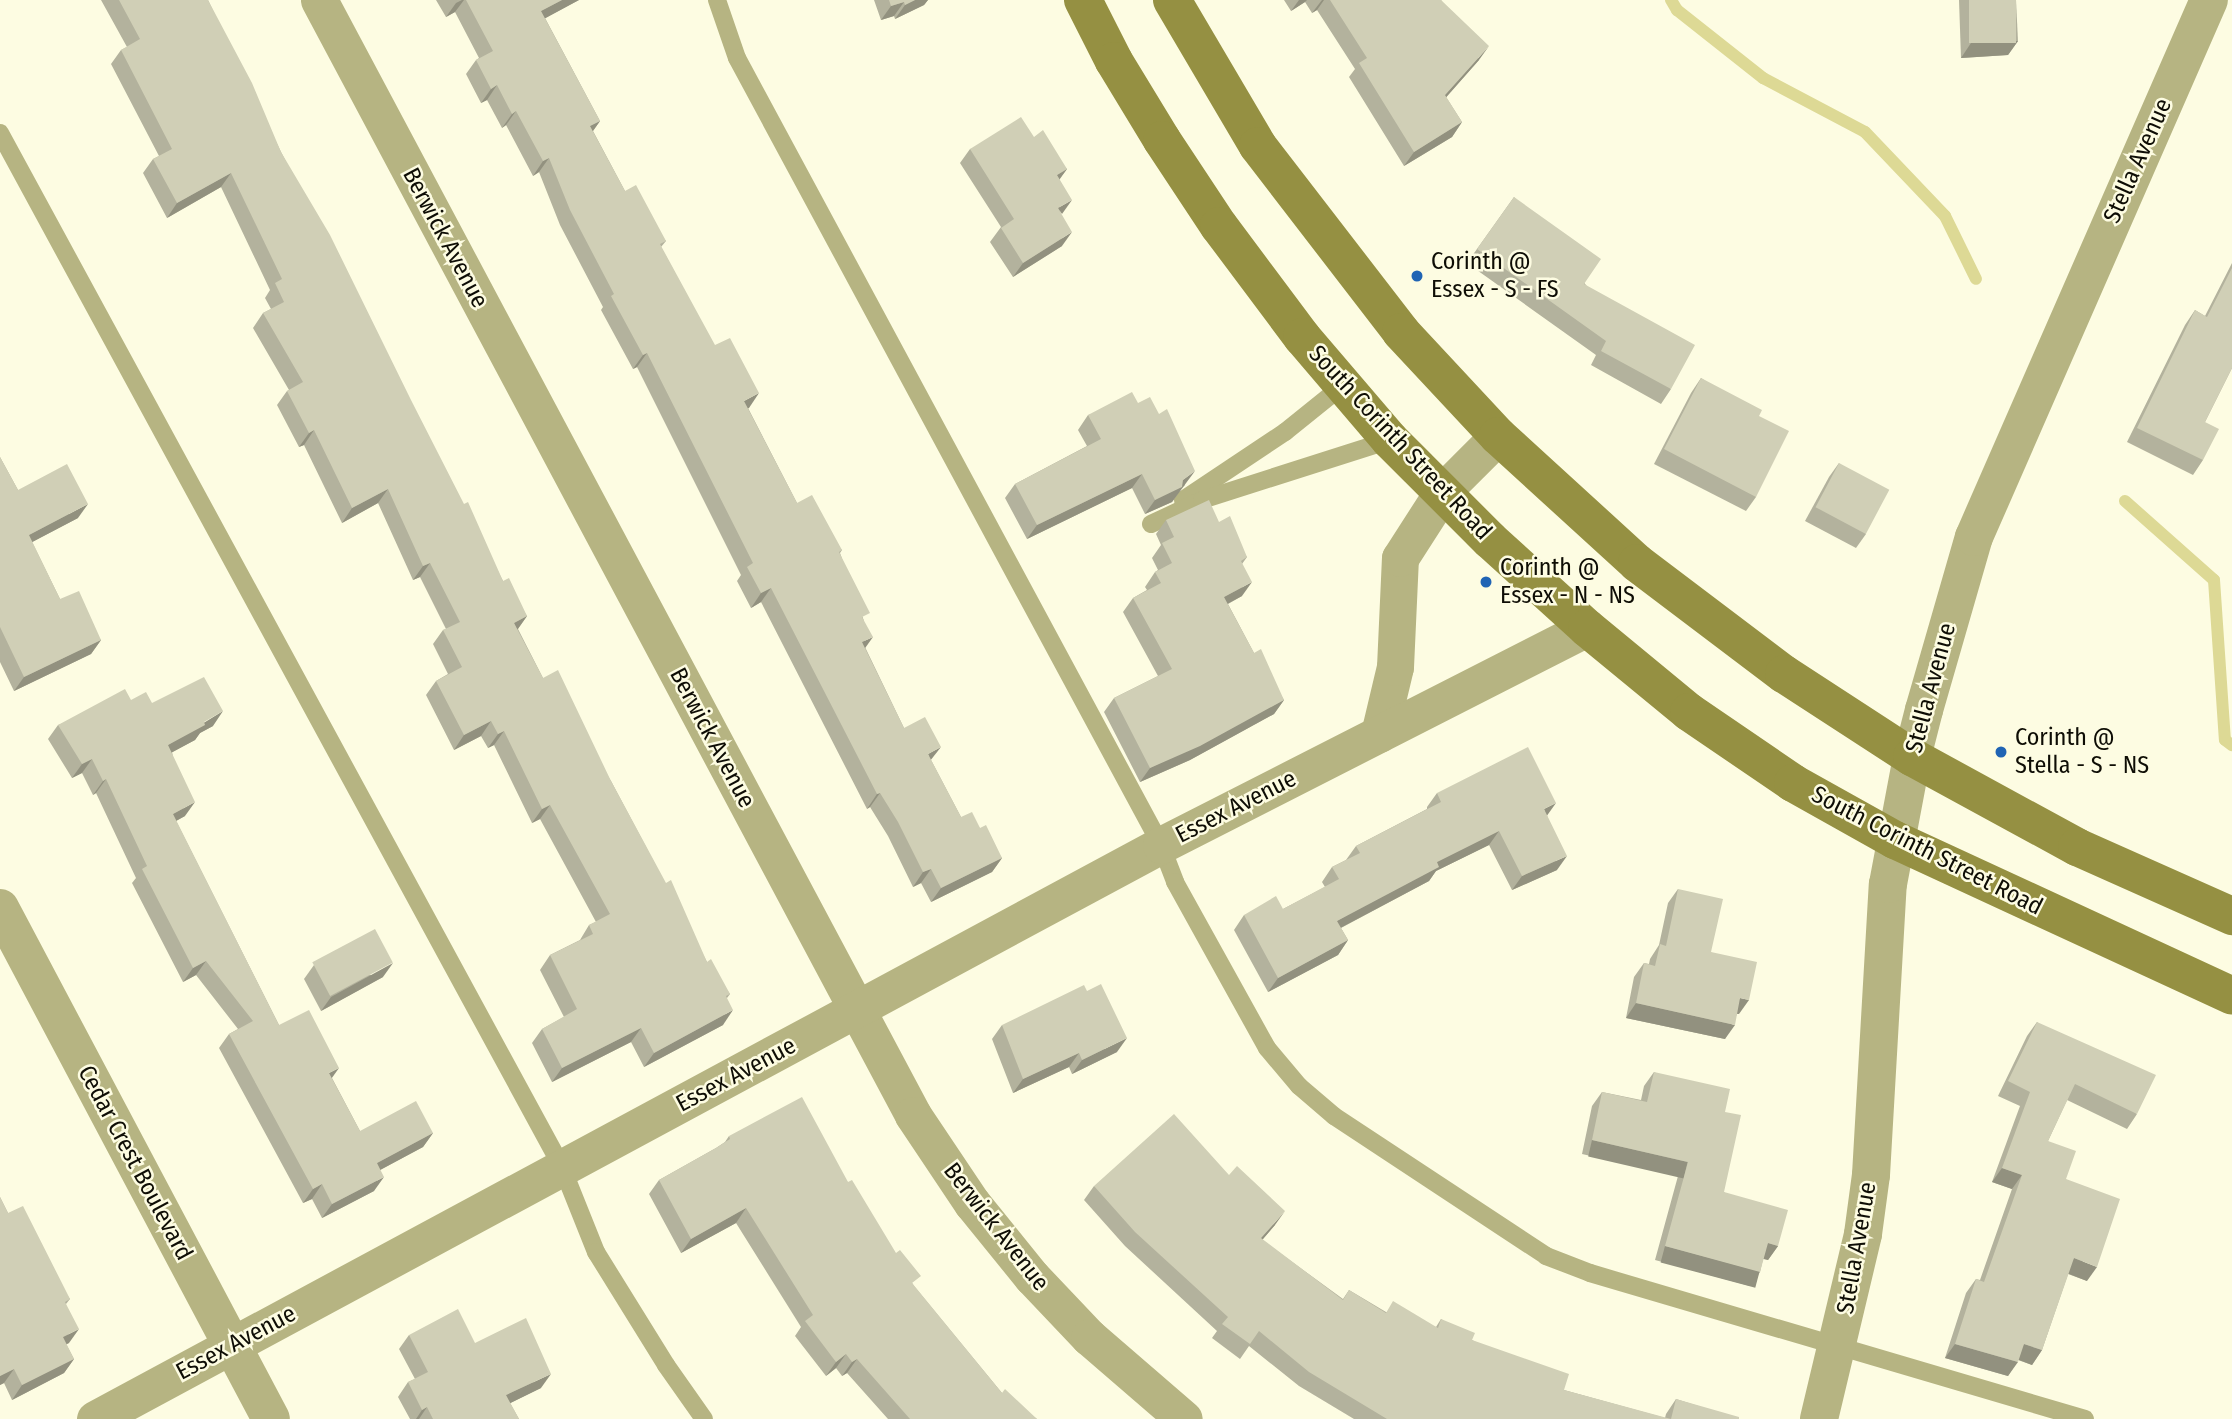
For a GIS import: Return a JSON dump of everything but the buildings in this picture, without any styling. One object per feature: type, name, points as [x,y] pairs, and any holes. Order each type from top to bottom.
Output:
[{"type":"main road","name":"South Corinth Street Road","points":[[1083,0],[1114,61],[1212,215],[1342,386],[1390,440],[1490,540],[1587,628],[1689,712],[1793,783],[1895,840],[2232,996]]},
{"type":"main road","points":[[1172,0],[1258,146],[1401,332],[1498,436],[1637,563],[1784,674],[1912,757],[2077,847],[2232,916]]},
{"type":"street","name":"Berwick Avenue","points":[[319,0],[913,1115],[972,1203],[1032,1277],[1090,1337],[1184,1419]]},
{"type":"street","name":"Stella Avenue","points":[[1818,1419],[1839,1346],[1863,1234],[1871,1175],[1888,884],[1912,757],[1974,537],[2209,0]]},
{"type":"street","points":[[1379,734],[1395,667],[1399,558],[1443,491],[1498,436]]},
{"type":"street","name":"Essex Avenue","points":[[95,1419],[1161,845],[1587,628]]},
{"type":"street","name":"Cedar Crest Boulevard","points":[[0,908],[271,1419]]},
{"type":"lane","points":[[717,0],[737,58],[1161,845],[1175,882],[1267,1048],[1299,1086],[1334,1116],[1546,1256],[1590,1273],[2085,1419]]},
{"type":"lane","points":[[0,133],[562,1167],[596,1252],[666,1366],[704,1419]]},
{"type":"lane","points":[[1342,386],[1285,432],[1222,472],[1151,524],[1202,500],[1390,440]]},
{"type":"waterway","points":[[1671,0],[1677,10],[1763,78],[1865,132],[1945,216],[1976,279]]},
{"type":"waterway","points":[[2125,501],[2214,580],[2225,740],[2232,745]]},
{"type":"place","name":"Corinth @ Essex - S - FS","points":[[1417,276]]},
{"type":"place","name":"Corinth @ Essex - N - NS","points":[[1486,582]]},
{"type":"place","name":"Corinth @ Stella - S - NS","points":[[2001,752]]}]
